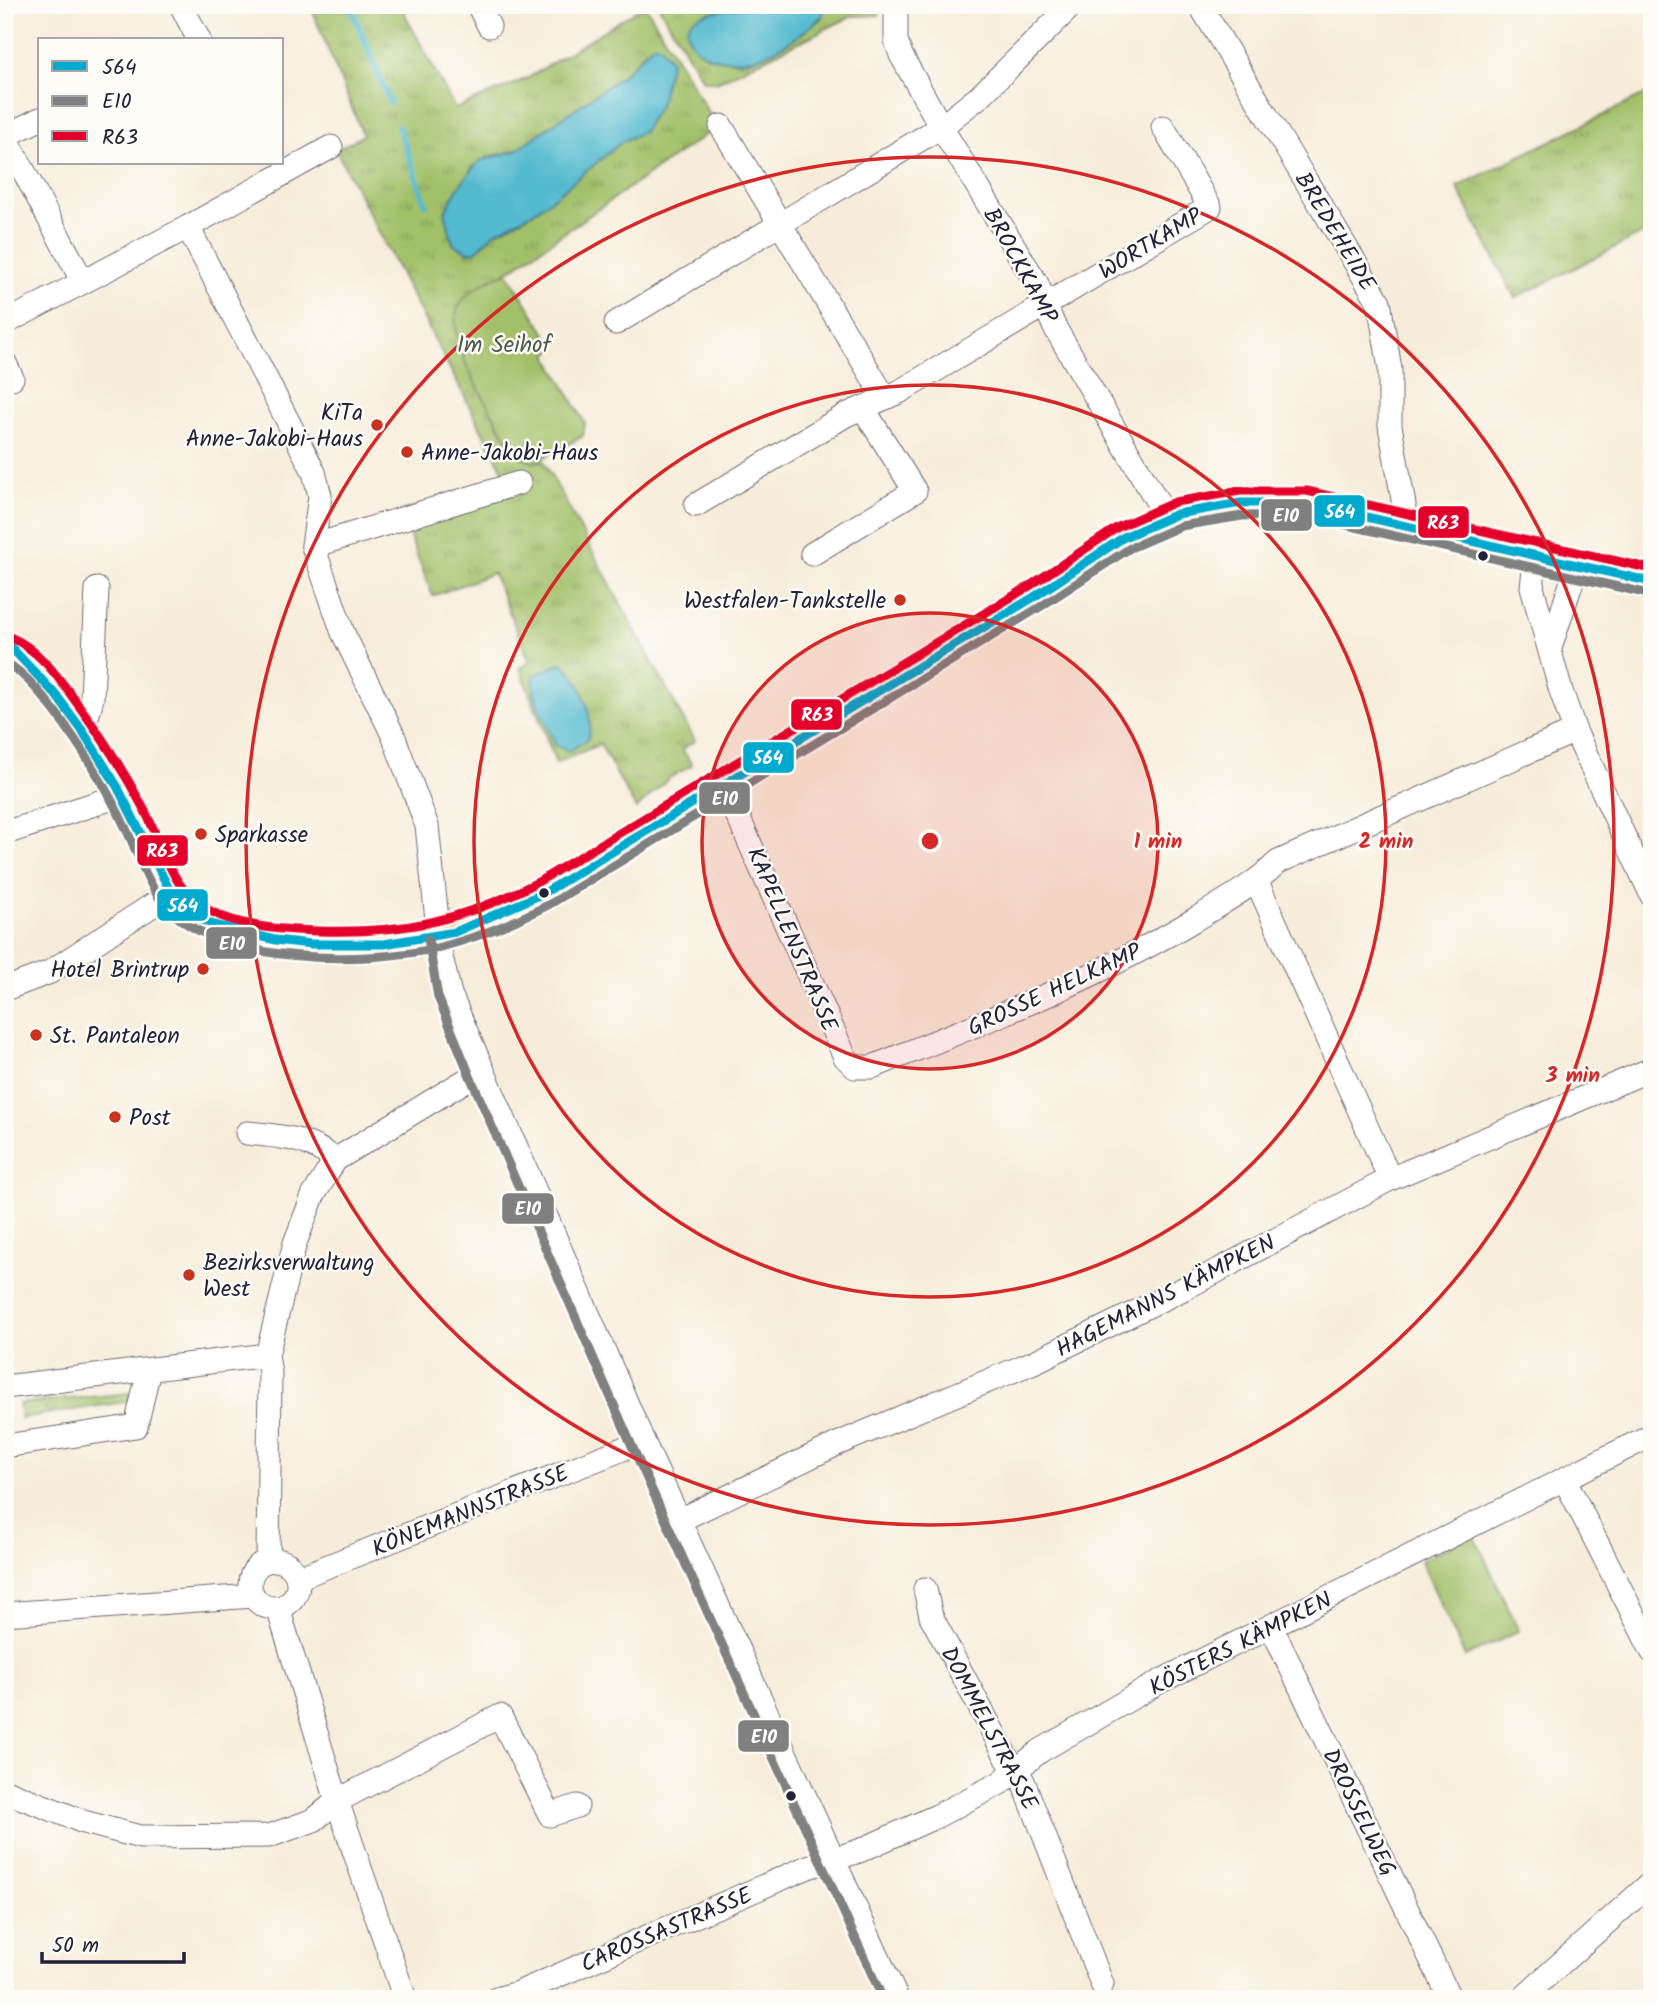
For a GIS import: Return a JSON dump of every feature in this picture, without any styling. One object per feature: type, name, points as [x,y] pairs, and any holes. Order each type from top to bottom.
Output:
[{"type":"main road","points":[[8,647],[44,681],[77,722],[122,795],[170,893],[186,910],[217,928],[258,937],[373,946],[440,937],[484,924],[544,893],[1034,597],[1111,546],[1167,518],[1219,507],[1274,501],[1315,504],[1652,582]]},
{"type":"street","points":[[181,5],[197,38]]},
{"type":"street","points":[[478,5],[489,26]]},
{"type":"street","name":"BROCKKAMP","points":[[896,5],[896,40],[901,55],[941,127],[1037,284],[1054,326],[1167,518]]},
{"type":"street","points":[[616,323],[941,127],[980,96],[1072,5]]},
{"type":"street","name":"BREDEHEIDE","points":[[1200,5],[1379,302],[1390,369],[1390,426],[1404,506],[1401,522]]},
{"type":"street","points":[[38,120],[5,136],[83,282]]},
{"type":"street","points":[[721,126],[885,398]]},
{"type":"street","name":"WORTKAMP","points":[[1046,305],[1210,206],[1163,127]]},
{"type":"street","points":[[5,323],[188,227],[331,147]]},
{"type":"street","points":[[188,227],[314,472],[320,496],[313,546],[344,633],[402,757],[427,826],[440,937],[450,994],[481,1071],[678,1521],[897,1999]]},
{"type":"street","points":[[696,505],[1046,305]]},
{"type":"street","points":[[812,554],[915,491],[863,408]]},
{"type":"street","points":[[313,546],[519,483]]},
{"type":"street","points":[[1536,553],[1532,587],[1575,731],[1652,896]]},
{"type":"street","points":[[1550,648],[1578,563]]},
{"type":"street","points":[[77,722],[88,714],[92,698],[97,589]]},
{"type":"street","name":"GROSSE HELKAMP","points":[[845,1057],[855,1067],[872,1067],[995,1018],[1158,941],[1257,882],[1278,862],[1575,731]]},
{"type":"street","name":"KAPELLENSTRASSE","points":[[723,783],[845,1057]]},
{"type":"street","points":[[5,833],[122,795]]},
{"type":"street","points":[[1257,882],[1390,1179]]},
{"type":"street","points":[[5,989],[50,972],[170,893]]},
{"type":"street","name":"HAGEMANNS KÄMPKEN","points":[[678,1521],[868,1430],[1034,1362],[1185,1287],[1390,1179],[1652,1069]]},
{"type":"street","points":[[268,1561],[270,1373],[267,1355],[295,1244],[313,1196],[335,1160],[481,1071]]},
{"type":"street","points":[[247,1133],[302,1140],[321,1148],[335,1160]]},
{"type":"street","points":[[5,1387],[267,1355]]},
{"type":"street","points":[[5,1446],[136,1426],[149,1370]]},
{"type":"street","name":"KÖSTERS KÄMPKEN","points":[[835,1859],[937,1816],[1000,1783],[1040,1751],[1161,1682],[1652,1435]]},
{"type":"street","name":"KÖNEMANNSTRASSE","points":[[298,1578],[643,1441]]},
{"type":"street","points":[[1565,1480],[1652,1651]]},
{"type":"street","points":[[268,1561],[288,1565],[298,1578],[295,1597],[278,1608],[264,1606],[253,1595],[253,1573],[268,1561]]},
{"type":"street","name":"DOMMELSTRASSE","points":[[925,1589],[931,1616],[1014,1771],[1023,1781],[1102,1984]]},
{"type":"street","points":[[5,1614],[253,1595]]},
{"type":"street","points":[[278,1608],[337,1801],[405,1999]]},
{"type":"street","name":"DROSSELWEG","points":[[1271,1626],[1450,1999]]},
{"type":"street","points":[[5,1791],[84,1822],[140,1837],[269,1836],[314,1820],[337,1801],[500,1716],[550,1815],[577,1805]]},
{"type":"street","name":"CAROSSASTRASSE","points":[[511,1997],[808,1867],[835,1859]]},
{"type":"street","points":[[1521,1999],[1652,1882]]},
{"type":"green space","points":[[310,5],[400,5],[455,109],[528,78],[645,5],[717,127],[507,272],[489,280],[476,383],[512,449],[526,460],[543,460],[695,741],[682,749],[692,765],[668,779],[636,809],[600,744],[556,763],[520,668],[530,662],[493,573],[433,596],[400,512],[508,480],[336,150],[363,135]],"holes":[[[646,50],[633,137],[623,141],[531,214],[494,233],[482,246],[453,244],[445,212],[472,168],[488,157],[515,151],[623,75]]]},
{"type":"green space","points":[[658,5],[762,5],[705,15],[709,57],[739,61],[768,53],[795,37],[821,19],[823,5],[881,5],[879,15],[852,16],[717,82],[703,80]]},
{"type":"green space","points":[[1652,91],[1652,229],[1515,298],[1457,187]]},
{"type":"green space","name":"Im Seihof","points":[[507,272],[554,347],[547,355],[585,423],[583,436],[534,463],[512,449],[467,367],[456,332],[458,308],[468,294]]},
{"type":"green space","points":[[130,1393],[131,1401],[21,1418],[19,1404]]},
{"type":"green space","points":[[1473,1533],[1519,1631],[1465,1657],[1421,1561]]},
{"type":"water","points":[[762,5],[823,5],[823,15],[787,43],[745,60],[708,56],[690,40],[687,29],[689,24],[701,15]]},
{"type":"water","points":[[652,45],[660,45],[671,61],[659,106],[643,132],[623,141],[557,195],[531,214],[494,233],[476,251],[468,252],[453,244],[445,212],[457,189],[479,161],[515,151],[623,75]]},
{"type":"water","points":[[561,663],[575,678],[585,698],[590,721],[587,740],[569,751],[556,746],[540,712],[533,684],[534,675]]},
{"type":"waterway","points":[[350,5],[390,103]]},
{"type":"waterway","points":[[398,126],[426,204]]},
{"type":"transit line","name":"R63","points":[[10,637],[29,648],[46,663],[93,726],[137,796],[174,874],[191,898],[223,917],[261,927],[319,931],[378,930],[458,915],[538,882],[1028,587],[1118,527],[1175,502],[1240,491],[1307,491],[1652,569]]},
{"type":"transit line","name":"564","points":[[5,641],[56,695],[82,730],[117,786],[169,889],[188,911],[211,924],[275,940],[311,944],[384,944],[455,932],[544,893],[1034,597],[1124,537],[1177,514],[1241,503],[1305,503],[1652,582]]},
{"type":"transit line","name":"E10","points":[[5,662],[22,674],[39,692],[75,739],[118,813],[155,891],[183,921],[214,938],[251,949],[333,958],[373,957],[410,953],[455,943],[524,917],[550,904],[1040,607],[1130,548],[1181,526],[1242,516],[1303,515],[1649,594]]},
{"type":"transit line","name":"E10","points":[[428,939],[438,997],[470,1076],[632,1446],[883,1999]]},
{"type":"place","name":"KiTa Anne-Jakobi-Haus","points":[[377,425]]},
{"type":"place","name":"Anne-Jakobi-Haus","points":[[407,452]]},
{"type":"place","name":"Westfalen-Tankstelle","points":[[900,600]]},
{"type":"place","name":"Sparkasse","points":[[201,834]]},
{"type":"place","name":"Hotel Brintrup","points":[[203,969]]},
{"type":"place","name":"St. Pantaleon","points":[[36,1035]]},
{"type":"place","name":"Post","points":[[115,1117]]},
{"type":"place","name":"Bezirksverwaltung West","points":[[189,1275]]}]
